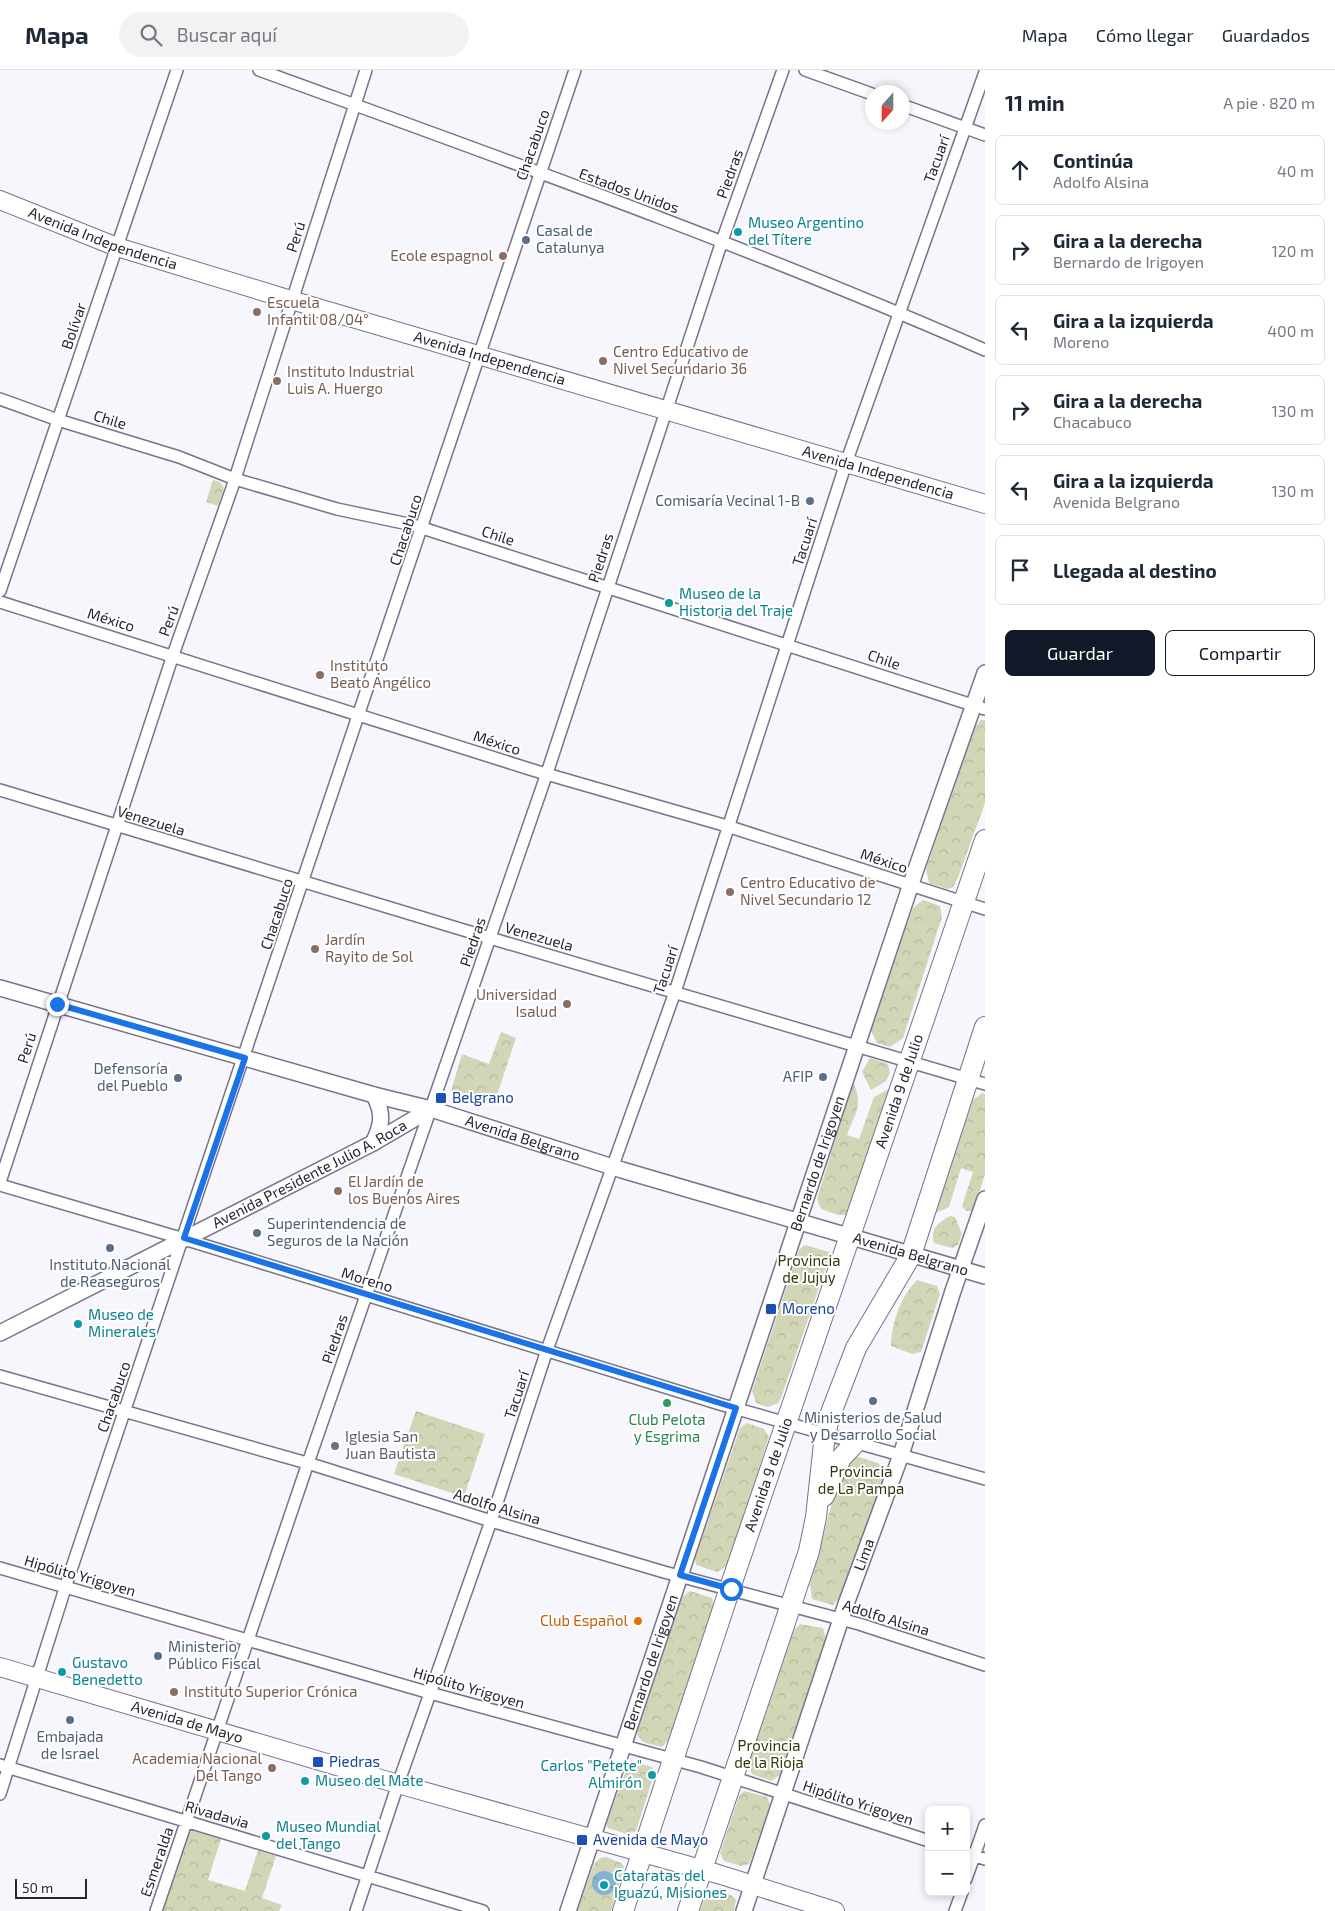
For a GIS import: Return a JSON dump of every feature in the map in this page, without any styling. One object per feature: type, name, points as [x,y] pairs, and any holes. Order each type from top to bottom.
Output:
[{"type":"highway","name":"Avenida 9 de Julio","points":[[623,1911],[985,840]]},
{"type":"highway","points":[[688,1911],[809,1551],[816,1517],[825,1434],[847,1365],[911,1255],[976,1081],[985,1027]]},
{"type":"highway","points":[[816,1517],[841,1458],[856,1442]]},
{"type":"main road","name":"Avenida Independencia","points":[[0,200],[117,247],[985,504]]},
{"type":"main road","name":"Avenida de Mayo","points":[[0,1667],[398,1784],[643,1852],[835,1911]]},
{"type":"street","name":"Bolívar","points":[[0,591],[177,70]]},
{"type":"street","name":"Estados Unidos","points":[[259,70],[722,241],[898,312],[985,350]]},
{"type":"street","name":"Perú","points":[[0,1183],[57,1004],[173,655],[235,479],[366,70]]},
{"type":"street","name":"Chacabuco","points":[[0,1794],[4,1767],[67,1587],[245,1058],[575,70]]},
{"type":"street","name":"Piedras","points":[[186,1822],[247,1640],[547,774],[607,586],[722,241],[783,70]]},
{"type":"street","points":[[805,70],[865,91]]},
{"type":"street","name":"Tacuarí","points":[[356,1911],[398,1784],[491,1521],[547,1350],[676,992],[846,463],[898,312],[985,72]]},
{"type":"street","points":[[910,108],[985,135]]},
{"type":"street","name":"Chile","points":[[0,399],[58,420],[179,457],[235,479],[336,510],[422,528],[788,644],[979,708]]},
{"type":"street","name":"México","points":[[0,602],[547,774],[728,826],[985,909]]},
{"type":"street","name":"Bernardo de Irigoyen","points":[[568,1911],[799,1223],[910,885],[979,708],[985,673]]},
{"type":"street","name":"Venezuela","points":[[0,790],[116,827],[976,1081]]},
{"type":"street","name":"Avenida Belgrano","points":[[0,988],[374,1095],[431,1109],[612,1167],[985,1276]]},
{"type":"street","points":[[373,1143],[380,1130],[382,1116],[374,1095]]},
{"type":"street","name":"Avenida Presidente Julio A. Roca","points":[[0,1333],[373,1143],[431,1109]]},
{"type":"street","name":"Moreno","points":[[0,1183],[736,1408],[985,1479]]},
{"type":"street","name":"Lima","points":[[744,1911],[841,1620],[901,1456],[960,1269],[985,1199]]},
{"type":"street","name":"Adolfo Alsina","points":[[0,1376],[308,1463],[491,1521],[841,1620],[985,1665]]},
{"type":"street","name":"Hipólito Yrigoyen","points":[[0,1568],[430,1692],[674,1759],[925,1840]]},
{"type":"street","name":"Rivadavia","points":[[4,1767],[483,1911]]},
{"type":"street","name":"Esmeralda","points":[[156,1911],[186,1822]]},
{"type":"street","points":[[970,1869],[985,1825]]},
{"type":"street","points":[[955,1911],[961,1896]]},
{"type":"green space","points":[[213,480],[220,482],[224,488],[218,506],[206,502]]},
{"type":"green space","points":[[981,720],[985,720],[985,803],[957,880],[953,887],[947,889],[929,883],[926,869],[975,727]]},
{"type":"green space","points":[[923,900],[940,906],[942,917],[903,1038],[890,1047],[877,1043],[870,1028],[913,908]]},
{"type":"green space","points":[[501,1032],[516,1038],[494,1104],[451,1091],[462,1054],[489,1064]]},
{"type":"green space","points":[[870,1058],[888,1064],[890,1073],[886,1081],[871,1090],[862,1072]]},
{"type":"green space","points":[[853,1082],[858,1103],[847,1135],[859,1139],[874,1097],[889,1089],[851,1207],[846,1215],[838,1215],[821,1209],[817,1199]]},
{"type":"green space","points":[[982,1093],[985,1094],[985,1174],[974,1210],[966,1211],[962,1206],[973,1172],[961,1168],[949,1207],[935,1213],[973,1100]]},
{"type":"green space","points":[[950,1216],[955,1217],[962,1234],[958,1245],[952,1248],[934,1243],[933,1238],[936,1226]]},
{"type":"green space","name":"Provincia de Jujuy","points":[[805,1245],[829,1252],[827,1264],[781,1398],[778,1403],[768,1407],[756,1403],[752,1391],[799,1250]]},
{"type":"green space","points":[[917,1280],[937,1286],[940,1294],[921,1352],[912,1354],[891,1346],[891,1338],[902,1302]]},
{"type":"green space","points":[[416,1411],[485,1434],[464,1497],[394,1474]]},
{"type":"green space","points":[[747,1423],[764,1429],[769,1437],[728,1563],[717,1572],[696,1565],[695,1559],[740,1428]]},
{"type":"green space","name":"Provincia de La Pampa","points":[[855,1456],[878,1463],[886,1471],[885,1478],[842,1595],[833,1605],[812,1599],[810,1584],[840,1473]]},
{"type":"green space","points":[[690,1591],[712,1598],[714,1608],[670,1738],[662,1747],[642,1741],[637,1731],[682,1597]]},
{"type":"green space","name":"Provincia de la Rioja","points":[[800,1624],[823,1628],[826,1638],[780,1775],[771,1781],[752,1774],[748,1763],[794,1630]]},
{"type":"green space","points":[[635,1762],[652,1767],[655,1771],[636,1831],[627,1834],[608,1828],[606,1824],[629,1763]]},
{"type":"green space","points":[[744,1791],[767,1797],[771,1806],[749,1864],[741,1866],[724,1861],[720,1853],[739,1796]]},
{"type":"green space","points":[[195,1830],[221,1839],[208,1880],[245,1891],[258,1850],[276,1856],[262,1898],[282,1905],[279,1911],[163,1911],[187,1834]]},
{"type":"green space","points":[[606,1857],[621,1863],[624,1867],[611,1911],[577,1911],[594,1864],[600,1858]]},
{"type":"green space","points":[[716,1890],[731,1895],[736,1900],[734,1911],[700,1911],[706,1895]]},
{"type":"water","name":"Cataratas del Iguazú, Misiones","points":[[604,1871],[612,1875],[616,1883],[612,1891],[604,1895],[596,1891],[592,1883],[596,1875]]},
{"type":"place","name":"Museo Argentino del Títere","points":[[738,232]]},
{"type":"place","name":"Casal de Catalunya","points":[[526,240]]},
{"type":"place","name":"Ecole espagnol","points":[[503,256]]},
{"type":"place","name":"Escuela Infantil 08/04°","points":[[257,312]]},
{"type":"place","name":"Centro Educativo de Nivel Secundario 36","points":[[603,361]]},
{"type":"place","name":"Instituto Industrial Luis A. Huergo","points":[[277,381]]},
{"type":"place","name":"Comisaría Vecinal 1-B","points":[[810,501]]},
{"type":"place","name":"Museo de la Historia del Traje","points":[[669,603]]},
{"type":"place","name":"Instituto Beato Angélico","points":[[320,675]]},
{"type":"place","name":"Centro Educativo de Nivel Secundario 12","points":[[730,892]]},
{"type":"place","name":"Jardín Rayito de Sol","points":[[315,949]]},
{"type":"place","name":"Universidad Isalud","points":[[567,1004]]},
{"type":"place","name":"AFIP","points":[[823,1077]]},
{"type":"place","name":"Defensoría del Pueblo","points":[[178,1078]]},
{"type":"place","name":"Belgrano","points":[[441,1098]]},
{"type":"place","name":"El Jardín de los Buenos Aires","points":[[338,1191]]},
{"type":"place","name":"Superintendencia de Seguros de la Nación","points":[[257,1233]]},
{"type":"place","name":"Instituto Nacional de Reaseguros","points":[[110,1248]]},
{"type":"place","name":"Moreno","points":[[771,1309]]},
{"type":"place","name":"Museo de Minerales","points":[[78,1324]]},
{"type":"place","name":"Ministerios de Salud y Desarrollo Social","points":[[873,1401]]},
{"type":"place","name":"Club Pelota y Esgrima","points":[[667,1403]]},
{"type":"place","name":"Iglesia San Juan Bautista","points":[[335,1446]]},
{"type":"place","name":"Club Español","points":[[638,1621]]},
{"type":"place","name":"Ministerio Público Fiscal","points":[[158,1656]]},
{"type":"place","name":"Gustavo Benedetto","points":[[62,1672]]},
{"type":"place","name":"Instituto Superior Crónica","points":[[174,1692]]},
{"type":"place","name":"Embajada de Israel","points":[[70,1720]]},
{"type":"place","name":"Piedras","points":[[318,1762]]},
{"type":"place","name":"Academia Nacional Del Tango","points":[[272,1768]]},
{"type":"place","name":"Carlos \"Petete\" Almirón","points":[[652,1775]]},
{"type":"place","name":"Museo del Mate","points":[[305,1781]]},
{"type":"place","name":"Museo Mundial del Tango","points":[[266,1836]]},
{"type":"place","name":"Avenida de Mayo","points":[[582,1840]]},
{"type":"place","name":"Cataratas del Iguazú, Misiones","points":[[604,1885]]},
{"type":"route","points":[[57,1004],[245,1058],[184,1238],[736,1408],[680,1575],[731,1589]]}]
